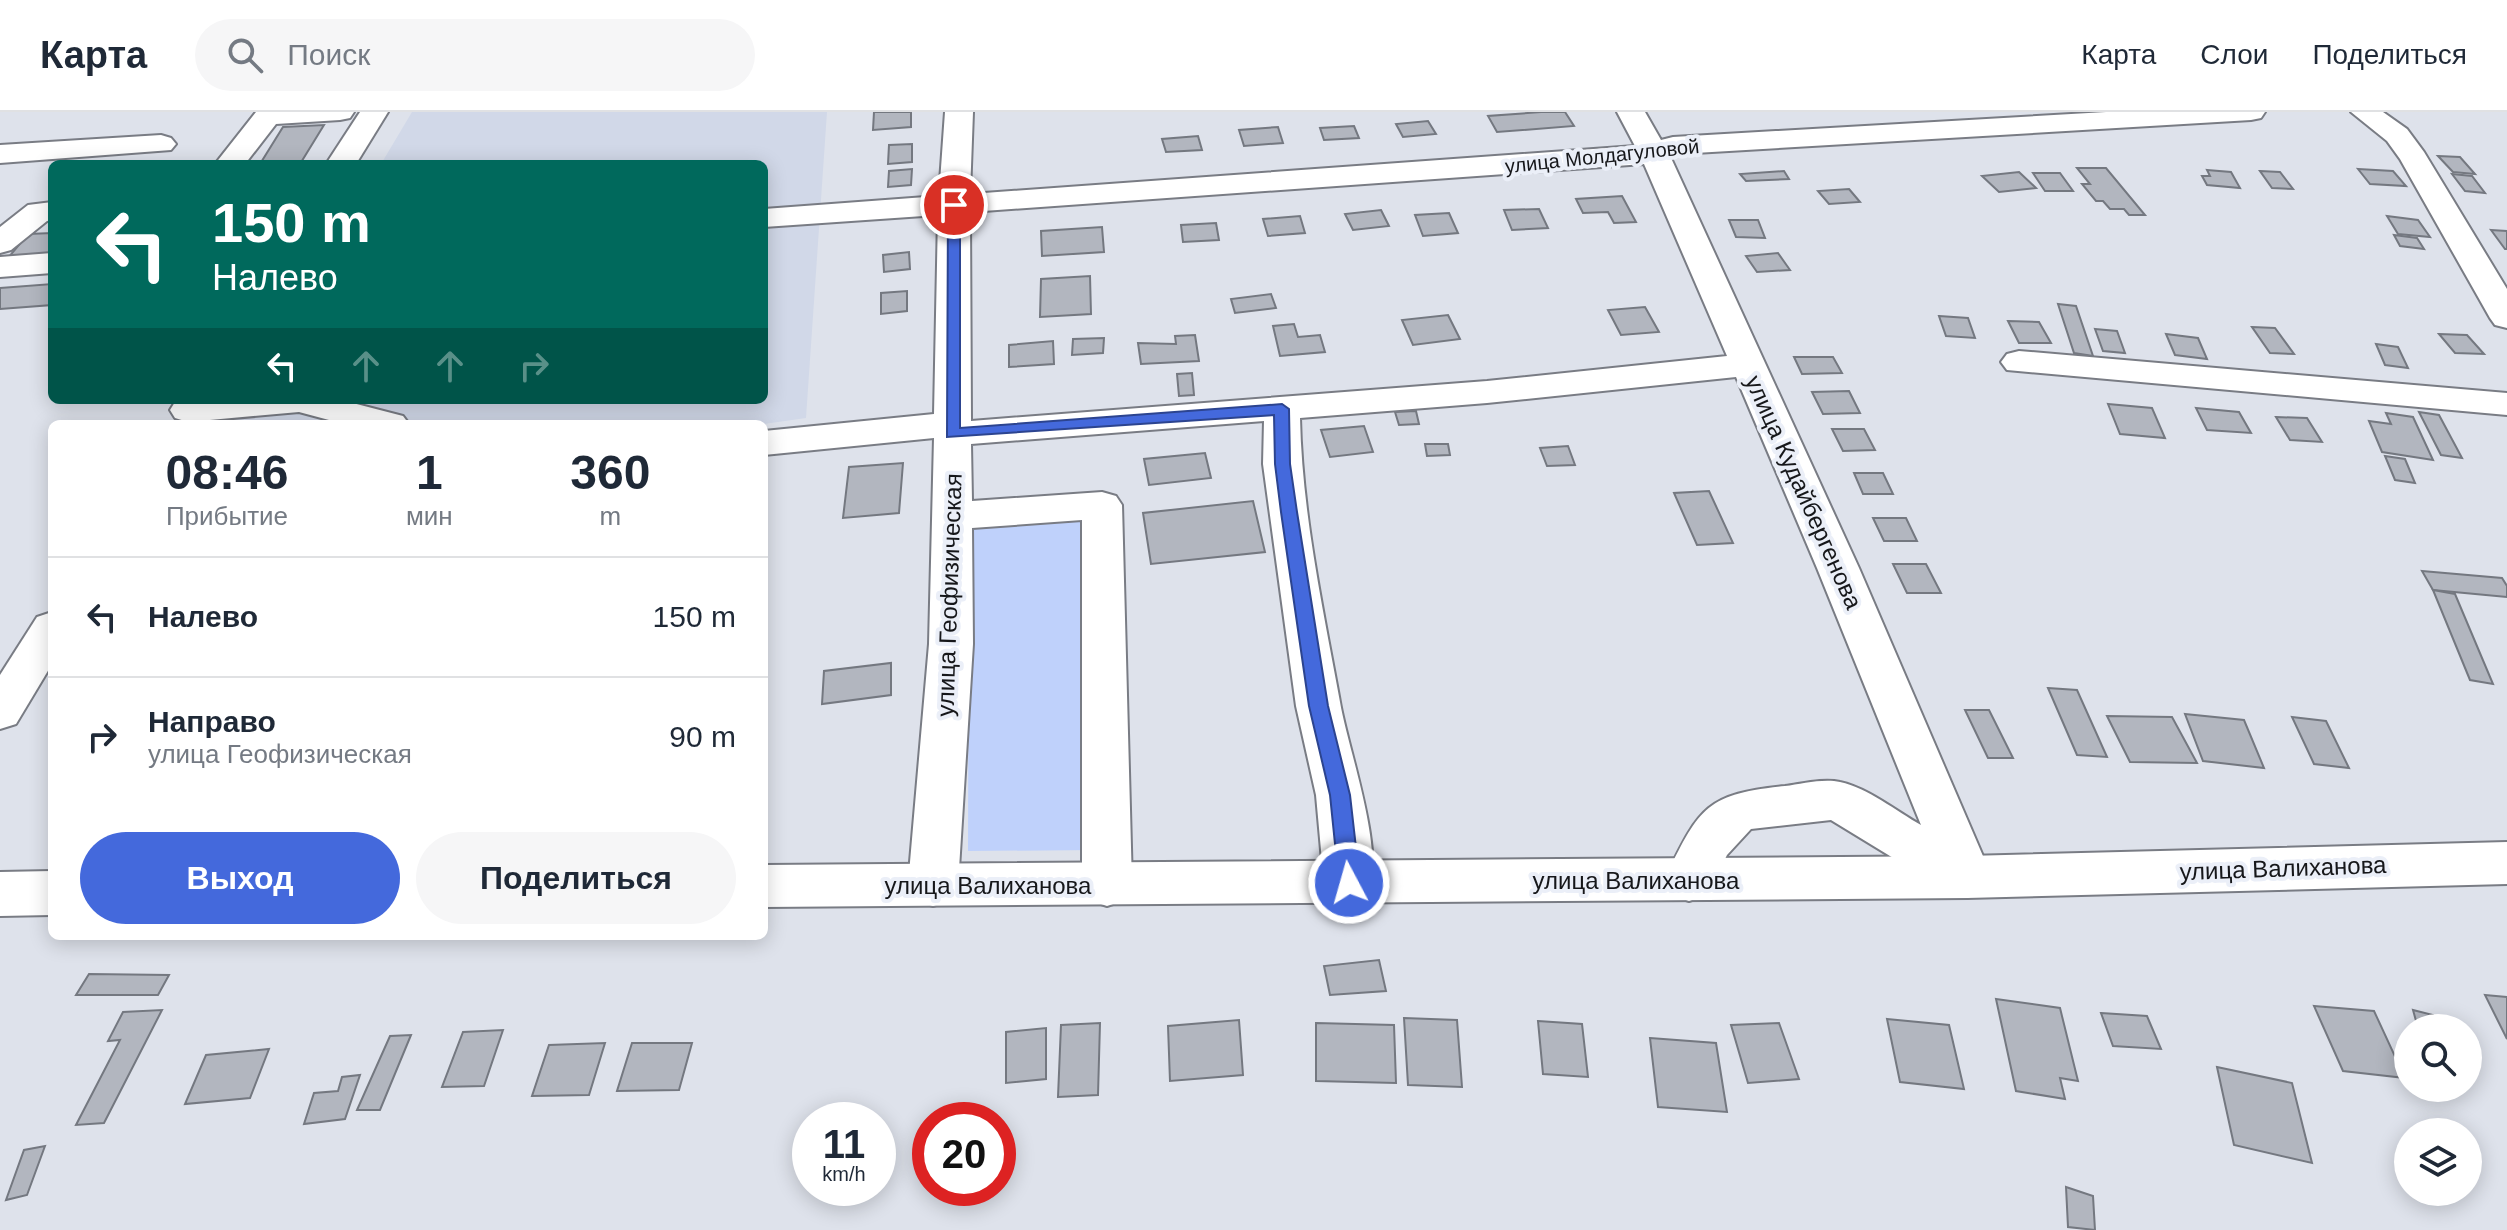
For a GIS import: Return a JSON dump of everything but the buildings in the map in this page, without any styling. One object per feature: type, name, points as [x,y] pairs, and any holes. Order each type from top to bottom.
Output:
[{"type":"street","points":[[233,160],[270,114],[340,112]]},
{"type":"street","points":[[344,160],[374,112]]},
{"type":"street","name":"улица Геофизическая","points":[[933,885],[951,644],[954,205],[959,112]]},
{"type":"street","name":"улица Кудайбергенова","points":[[1631,112],[1654,154],[1748,365],[1894,698],[1967,877]]},
{"type":"street","name":"улица Молдагуловой","points":[[768,218],[1654,154],[1673,146],[2172,114],[2251,112]]},
{"type":"street","points":[[2365,112],[2397,135],[2414,158],[2507,318]]},
{"type":"street","points":[[0,154],[161,144]]},
{"type":"street","points":[[0,243],[39,212],[48,211]]},
{"type":"street","points":[[0,267],[48,263]]},
{"type":"street","points":[[2019,362],[2507,404]]},
{"type":"street","points":[[768,443],[1282,409],[1748,365]]},
{"type":"street","points":[[187,411],[265,404]]},
{"type":"street","points":[[311,404],[374,420]]},
{"type":"street","points":[[1282,409],[1282,464],[1318,706],[1340,795],[1349,883]]},
{"type":"street","points":[[952,516],[1102,505],[1107,885]]},
{"type":"street","points":[[0,712],[48,634]]},
{"type":"street","points":[[1689,880],[1727,817],[1741,810],[1837,800],[1967,877]]},
{"type":"street","name":"улица Валиханова","points":[[768,886],[1967,877],[2507,863]]},
{"type":"street","points":[[0,894],[48,893]]},
{"type":"shaded area","points":[[412,112],[827,112],[806,418],[768,423],[768,420],[226,420],[236,404],[768,404],[768,160],[383,160]]},
{"type":"shaded area","points":[[1094,511],[1097,850],[968,851],[969,520]]},
{"type":"route","points":[[954,205],[953,434],[1282,409],[1282,464],[1318,706],[1340,795],[1349,883]]}]
